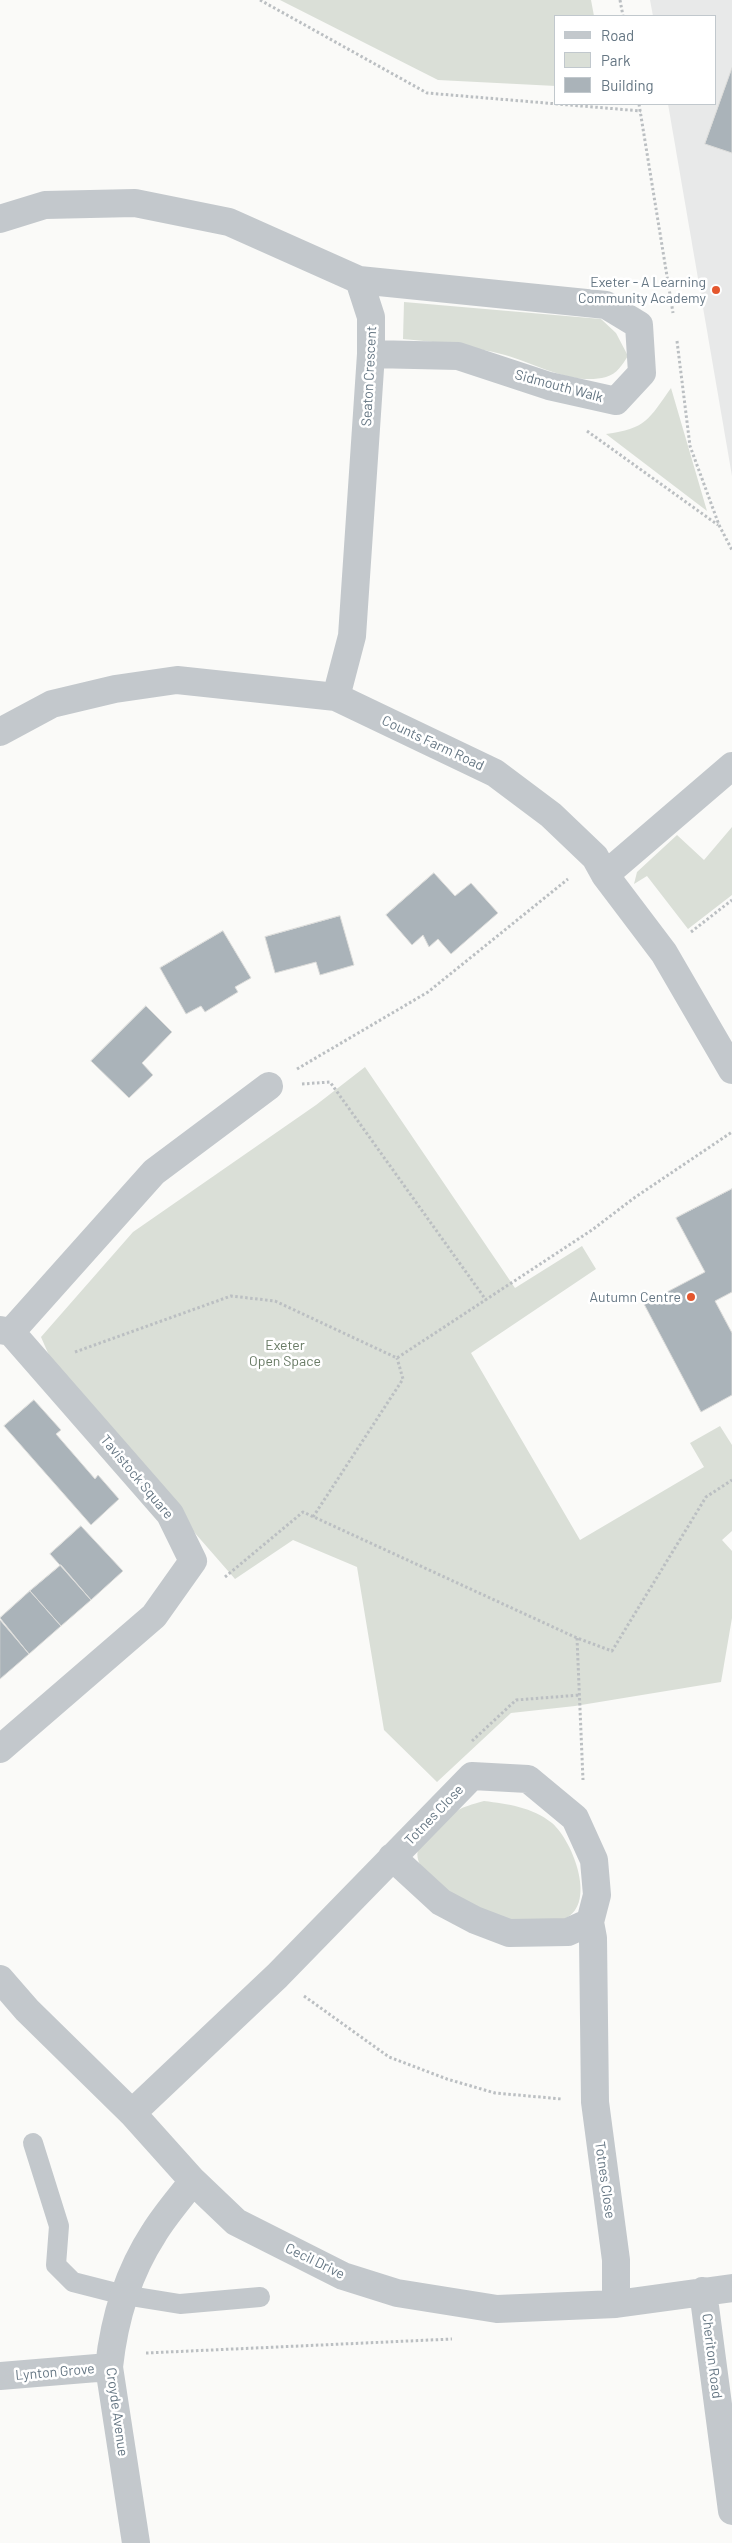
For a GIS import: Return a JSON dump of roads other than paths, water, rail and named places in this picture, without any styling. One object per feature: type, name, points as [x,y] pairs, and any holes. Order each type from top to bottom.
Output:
[{"type":"street","points":[[0,219],[45,205],[135,203],[229,222],[359,280]]},
{"type":"street","name":"Sidmouth Walk","points":[[359,280],[606,305],[639,325],[642,373],[616,401],[549,386],[458,356],[371,354]]},
{"type":"street","name":"Seaton Crescent","points":[[336,697],[352,636],[371,354],[371,317],[359,280]]},
{"type":"street","name":"Counts Farm Road","points":[[0,732],[52,704],[115,689],[177,680],[336,697],[495,773],[552,815],[600,866],[664,953],[732,1070]]},
{"type":"street","points":[[600,866],[732,766]]},
{"type":"street","name":"Tavistock Square","points":[[0,1749],[154,1616],[193,1561],[170,1514],[38,1362],[6,1331],[154,1172],[269,1086]]},
{"type":"street","name":"Totnes Close","points":[[132,2113],[278,1976],[472,1776],[528,1778],[574,1818],[594,1860],[596,1895],[590,1922],[593,1938],[594,2102],[616,2260],[616,2304]]},
{"type":"street","points":[[392,1857],[441,1902],[475,1920],[509,1933],[568,1932],[590,1922]]},
{"type":"street","name":"Cecil Drive","points":[[0,1980],[27,2010],[132,2113],[194,2181],[236,2222],[343,2276],[397,2293],[497,2309],[616,2304],[732,2288]]},
{"type":"street","name":"Croyde Avenue","points":[[136,2543],[110,2356],[124,2295],[154,2232],[194,2181]]},
{"type":"street","name":"Cheriton Road","points":[[704,2291],[732,2511]]},
{"type":"street","name":"Lynton Grove","points":[[0,2376],[110,2356]]},
{"type":"lane","points":[[33,2143],[59,2226],[56,2265],[73,2282],[124,2295],[180,2304],[260,2297]]},
{"type":"place","name":"Exeter - A Learning Community Academy","points":[[716,290]]},
{"type":"place","name":"Autumn Centre","points":[[691,1297]]},
{"type":"park label","name":"Exeter Open Space","points":[[285,1354]]}]
